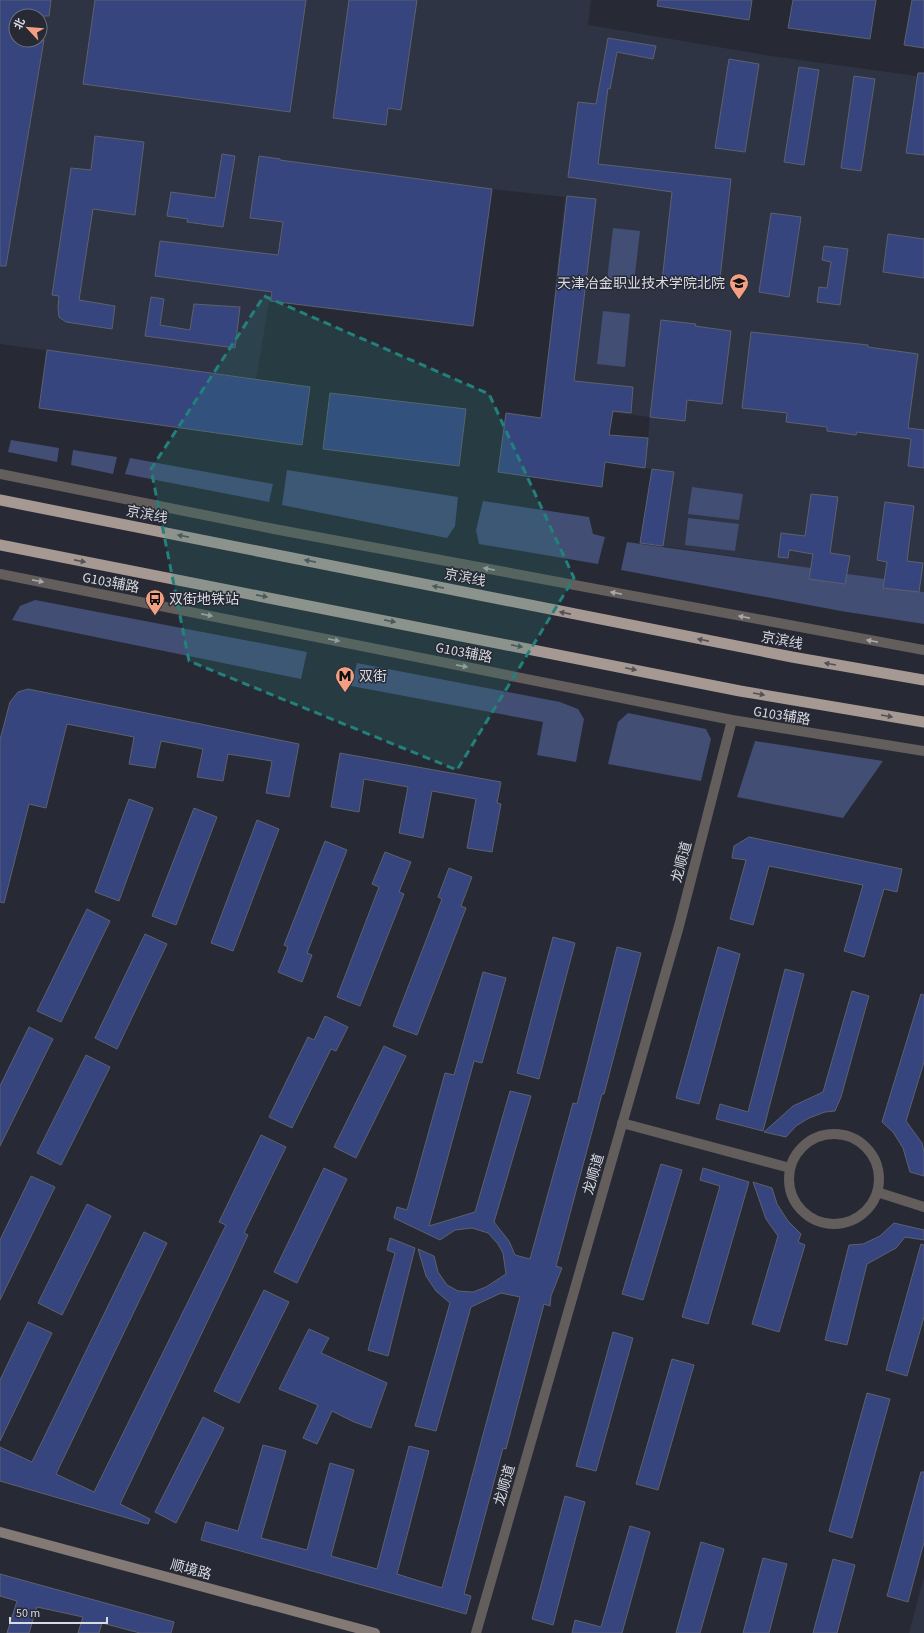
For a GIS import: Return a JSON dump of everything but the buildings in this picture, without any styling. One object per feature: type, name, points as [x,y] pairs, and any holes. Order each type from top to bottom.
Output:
[{"type":"highway","name":"京滨线","points":[[0,500],[792,657],[924,680]]},
{"type":"highway","points":[[0,545],[740,691],[924,722]]},
{"type":"main road","name":"顺境路","points":[[0,1532],[375,1633]]},
{"type":"street","points":[[0,474],[258,526],[924,650]]},
{"type":"street","name":"G103辅路","points":[[0,574],[732,720],[924,751]]},
{"type":"street","points":[[898,646],[924,657]]},
{"type":"street","name":"龙顺道","points":[[476,1633],[679,926],[732,720]]},
{"type":"street","points":[[622,1123],[790,1168]]},
{"type":"street","points":[[828,1133],[846,1134],[859,1140],[870,1150],[878,1167],[879,1187],[877,1192],[868,1210],[859,1217],[845,1223],[823,1223],[811,1218],[800,1210],[792,1197],[788,1179],[794,1156],[802,1146],[811,1139],[828,1133]]},
{"type":"street","points":[[877,1192],[924,1207]]},
{"type":"highlighted area","points":[[264,296],[489,394],[574,578],[457,770],[189,661],[151,469]]},
{"type":"shaded area","points":[[0,0],[591,0],[588,25],[771,56],[924,77],[924,592],[809,579],[810,568],[663,546],[674,472],[645,468],[650,417],[543,404],[565,197],[492,189],[293,162],[256,379],[0,344]]},
{"type":"shaded area","points":[[613,228],[640,231],[634,283],[607,280]]},
{"type":"shaded area","points":[[603,311],[630,314],[625,367],[597,364]]},
{"type":"shaded area","points":[[11,440],[59,448],[57,462],[8,452]]},
{"type":"shaded area","points":[[73,450],[117,457],[113,474],[71,465]]},
{"type":"shaded area","points":[[130,458],[273,484],[269,502],[125,474]]},
{"type":"shaded area","points":[[287,470],[458,497],[455,526],[447,538],[282,505]]},
{"type":"shaded area","points":[[692,487],[743,494],[739,520],[688,514]]},
{"type":"shaded area","points":[[483,501],[589,517],[593,534],[605,537],[598,564],[479,544],[476,530]]},
{"type":"shaded area","points":[[688,518],[739,524],[735,551],[685,545]]},
{"type":"shaded area","points":[[627,542],[811,568],[809,579],[845,584],[847,574],[885,579],[884,588],[924,592],[924,624],[841,611],[621,570]]},
{"type":"shaded area","points":[[35,600],[307,652],[301,679],[12,620],[20,606]]},
{"type":"shaded area","points":[[357,663],[560,702],[578,709],[584,719],[576,762],[537,755],[543,722],[351,686]]},
{"type":"shaded area","points":[[628,713],[706,729],[711,739],[701,781],[608,764],[618,722]]},
{"type":"shaded area","points":[[755,741],[883,761],[843,818],[737,797]]},
{"type":"shaded area","points":[[924,1577],[924,1633],[909,1633]]},
{"type":"place","name":"天津冶金职业技术学院北院","points":[[739,300]]},
{"type":"place","name":"双街地铁站","points":[[155,616]]},
{"type":"place","name":"双街","points":[[345,693]]}]
